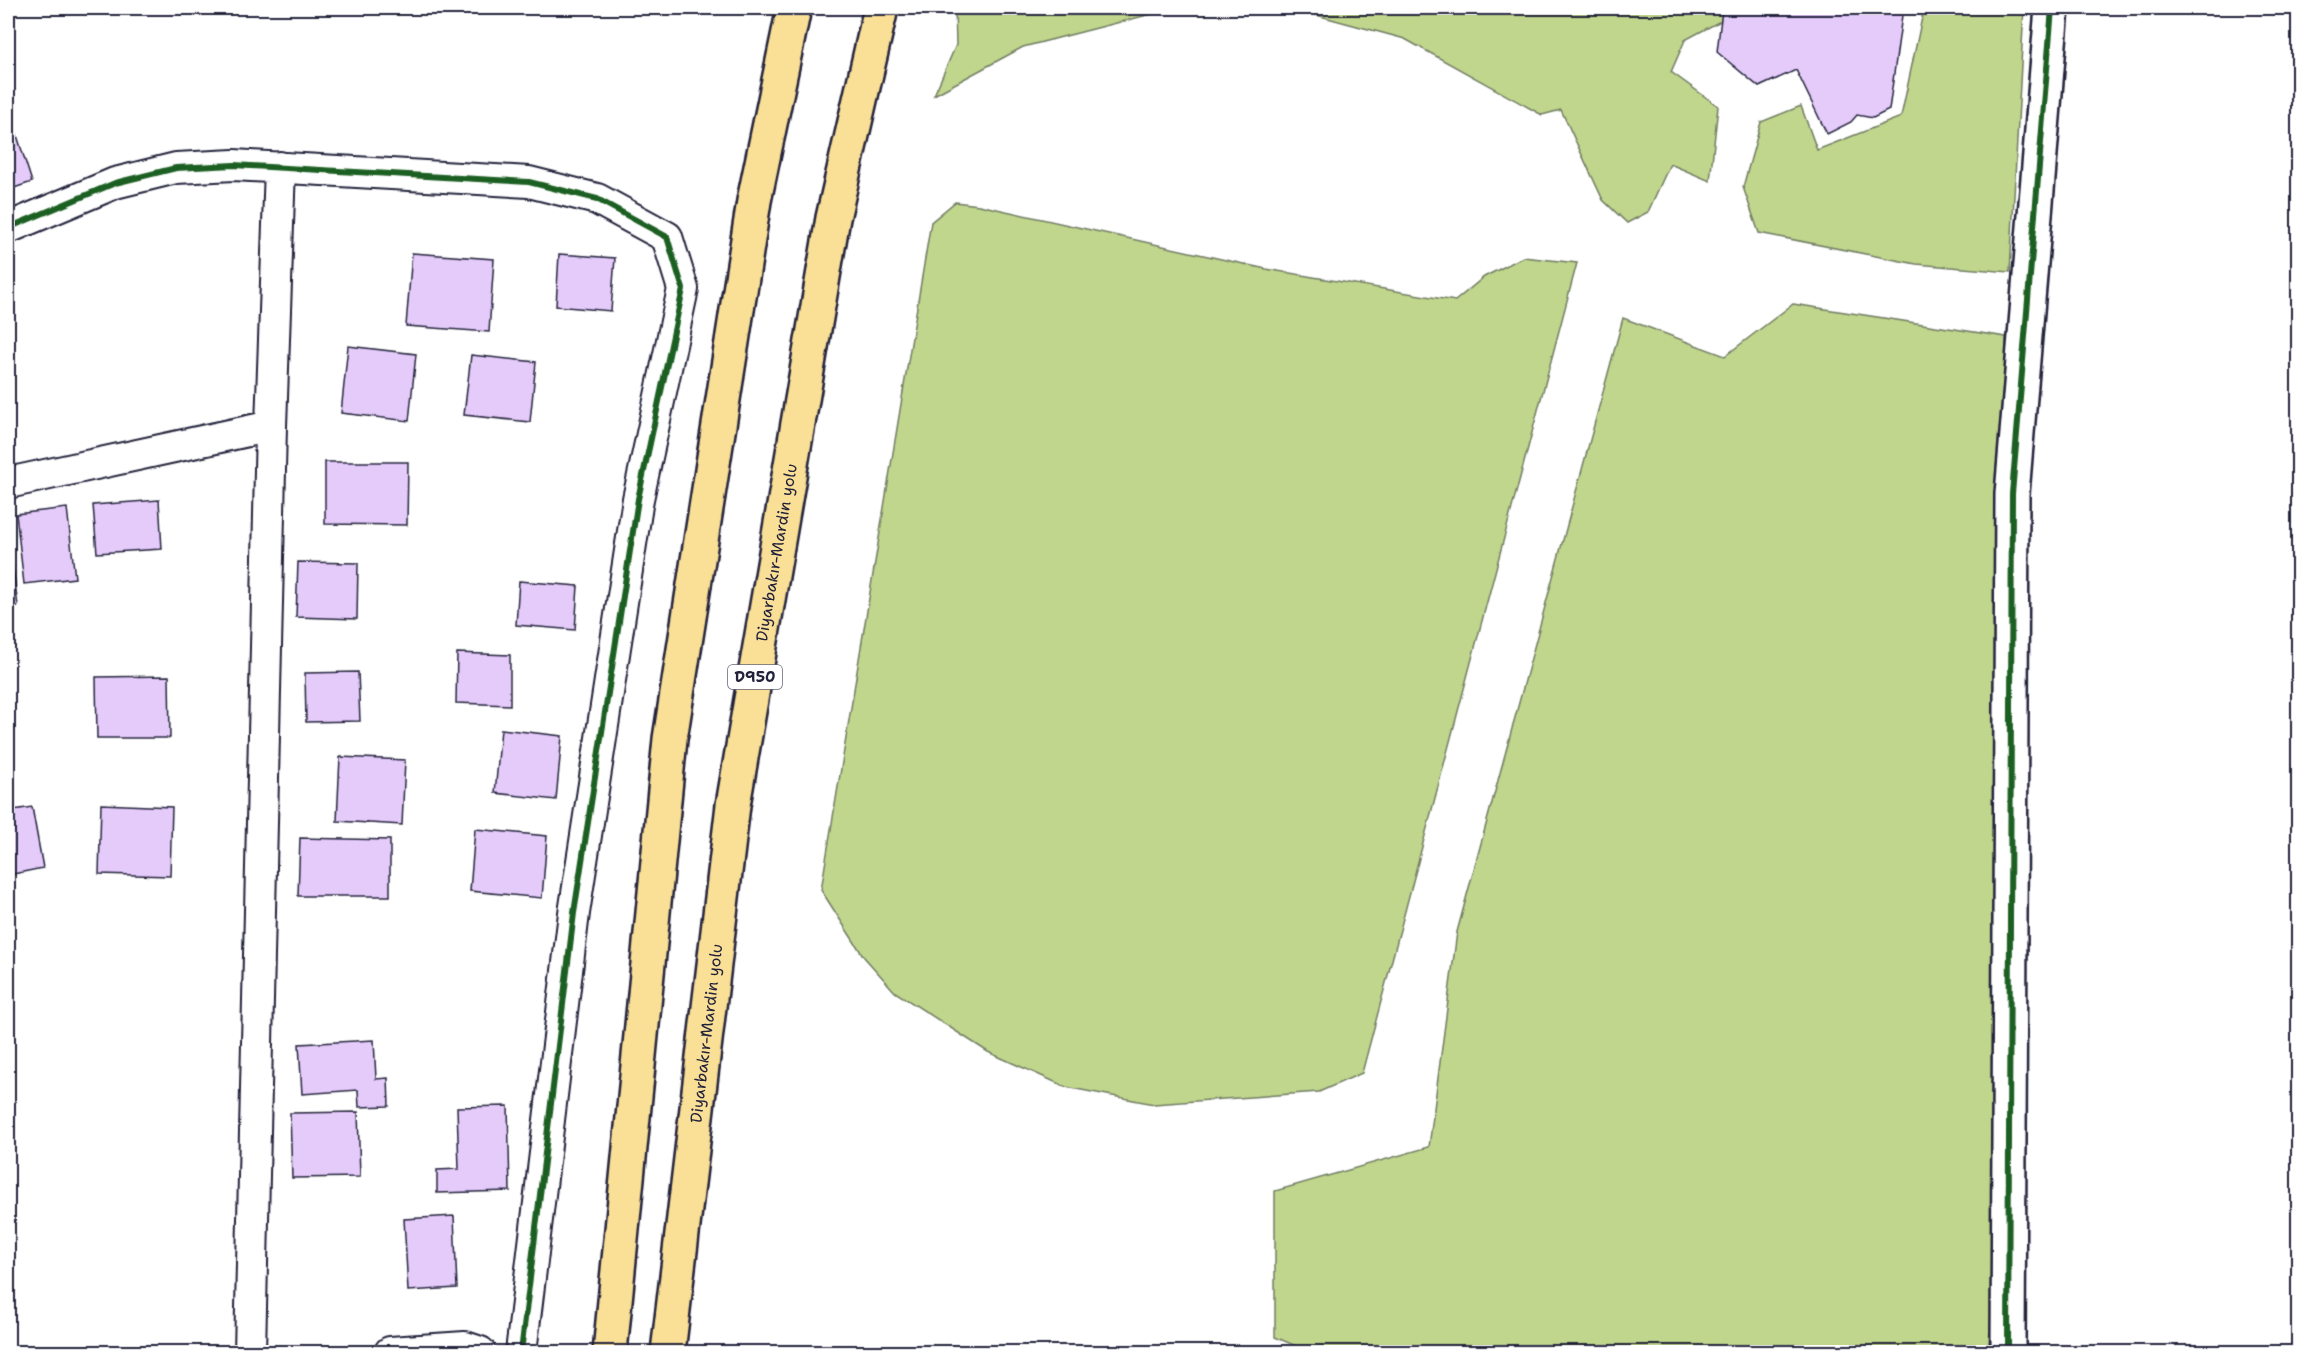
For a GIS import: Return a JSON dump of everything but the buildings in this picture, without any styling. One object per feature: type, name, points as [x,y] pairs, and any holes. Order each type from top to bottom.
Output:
[{"type":"highway","points":[[610,1353],[669,739],[754,201],[794,8]]},
{"type":"highway","name":"Diyarbakır-Mardin yolu","points":[[668,1353],[733,805],[833,218],[880,8]]},
{"type":"street","points":[[2008,1353],[2012,494],[2052,8]]},
{"type":"street","points":[[8,228],[115,183],[176,168],[234,165],[529,182],[597,199],[668,237],[683,289],[638,499],[574,913],[521,1353]]},
{"type":"street","points":[[250,1353],[271,426],[280,167]]},
{"type":"street","points":[[8,483],[271,426]]},
{"type":"street","points":[[390,1353],[465,1347],[480,1353]]},
{"type":"green space","points":[[955,8],[1753,8],[1726,18],[1685,40],[1671,72],[1718,106],[1710,181],[1670,164],[1648,212],[1627,223],[1603,200],[1561,110],[1542,115],[1405,39],[1298,10],[1167,10],[1023,47],[934,95],[956,45]]},
{"type":"green space","points":[[1924,8],[2024,8],[2010,272],[1916,264],[1759,233],[1743,187],[1761,122],[1801,106],[1817,150],[1901,117]]},
{"type":"green space","points":[[955,202],[979,205],[1266,269],[1455,301],[1484,277],[1523,257],[1577,263],[1362,1073],[1319,1092],[1154,1104],[1066,1087],[988,1052],[895,992],[864,957],[821,890],[931,222]]},
{"type":"green space","points":[[1793,304],[2006,337],[2000,1217],[1988,1352],[1310,1352],[1275,1337],[1275,1191],[1429,1147],[1457,932],[1623,318],[1725,356]]},
{"type":"cycle path","points":[[2008,1352],[2012,494],[2052,8]]},
{"type":"cycle path","points":[[8,228],[115,183],[176,168],[234,165],[529,182],[597,199],[667,237],[683,289],[638,499],[574,913],[521,1352]]}]
